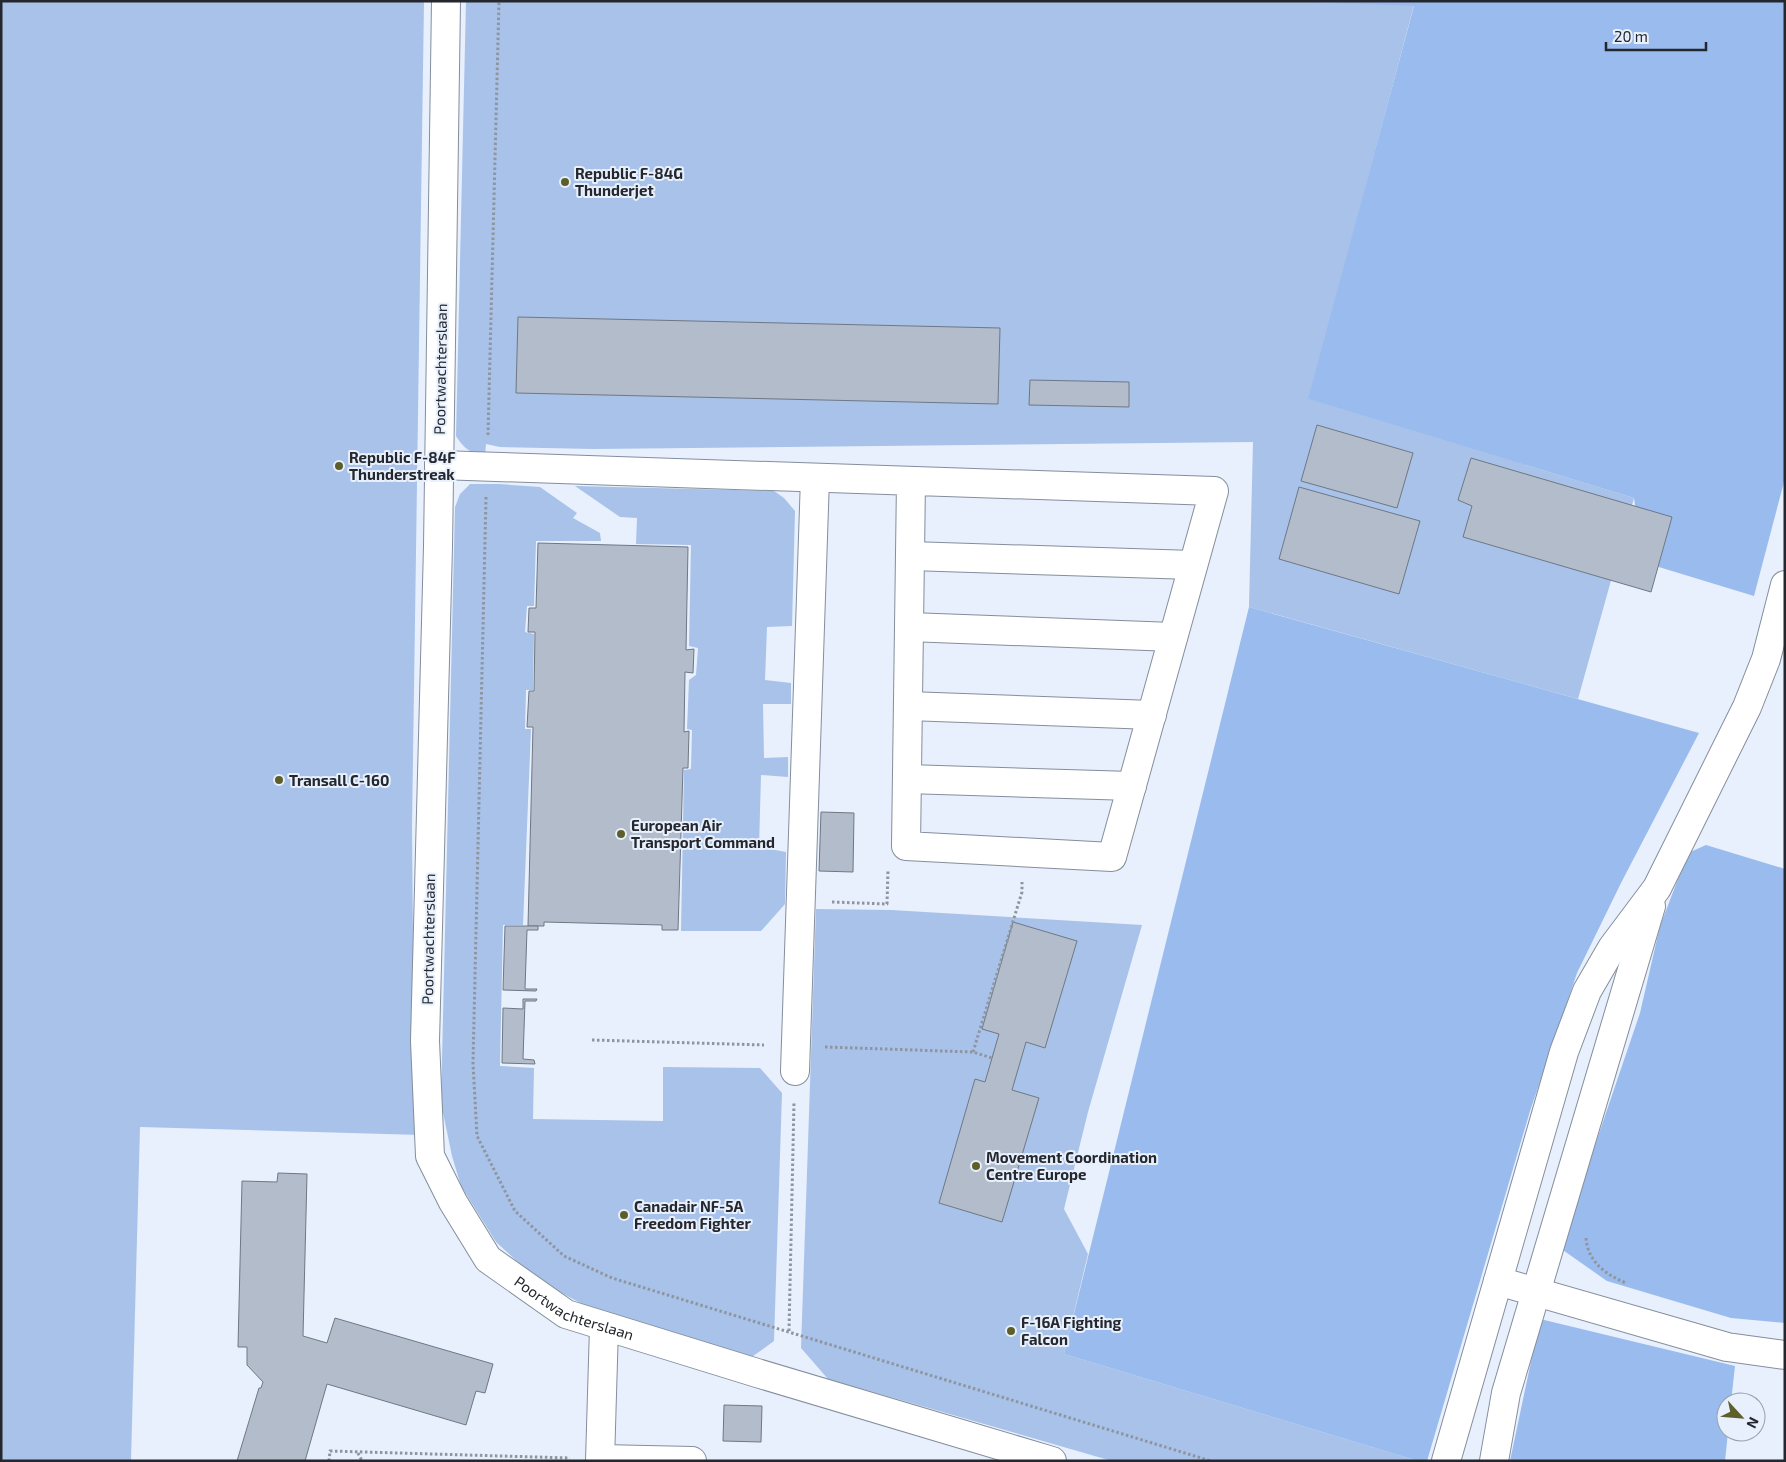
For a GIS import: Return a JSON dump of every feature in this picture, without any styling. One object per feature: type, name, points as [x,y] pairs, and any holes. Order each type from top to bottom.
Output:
[{"type":"lane","name":"Poortwachterslaan","points":[[446,1],[439,465],[425,1041],[430,1156],[453,1202],[488,1259],[566,1314],[1021,1456],[1052,1461]]},
{"type":"lane","points":[[439,465],[1214,491],[1112,857],[906,846],[911,481]]},
{"type":"lane","points":[[795,1071],[815,478]]},
{"type":"lane","points":[[910,556],[1194,564]]},
{"type":"lane","points":[[1446,1461],[1564,1052],[1587,991],[1612,948],[1656,888],[1746,707],[1766,659],[1785,585]]},
{"type":"lane","points":[[909,627],[1174,637]]},
{"type":"lane","points":[[908,706],[1152,715]]},
{"type":"lane","points":[[907,779],[1132,786]]},
{"type":"lane","points":[[1494,1461],[1506,1393],[1656,888]]},
{"type":"lane","points":[[1498,1280],[1727,1347],[1785,1355]]},
{"type":"lane","points":[[604,1327],[600,1460],[692,1461]]},
{"type":"path","points":[[499,1],[473,1063],[477,1136],[515,1210],[564,1256],[612,1278],[1212,1461]]},
{"type":"path","points":[[801,902],[887,904],[888,870],[906,846]]},
{"type":"path","points":[[973,1052],[1022,892],[1024,852]]},
{"type":"path","points":[[789,1331],[795,1071]]},
{"type":"path","points":[[330,1461],[330,1451],[600,1460]]},
{"type":"path","points":[[357,1452],[362,1461]]},
{"type":"shaded area","points":[[1,1],[424,1],[412,827],[414,1051],[421,1135],[140,1127],[131,1461],[1,1461]]},
{"type":"shaded area","points":[[466,1],[1284,1],[1414,5],[1309,399],[1634,498],[1578,699],[1249,607],[1253,442],[594,449],[500,447],[486,444],[485,456],[468,450],[456,436]]},
{"type":"shaded area","points":[[1284,1],[1785,1],[1785,478],[1754,596],[1649,564],[1640,540],[1634,498],[1308,399],[1414,6]]},
{"type":"shaded area","points":[[470,484],[540,487],[577,513],[573,518],[600,533],[601,541],[536,541],[534,606],[527,606],[525,632],[534,634],[533,690],[526,690],[525,729],[531,729],[523,925],[503,925],[500,1066],[534,1068],[533,1119],[663,1121],[663,1067],[760,1068],[782,1093],[774,1341],[749,1359],[590,1308],[539,1281],[496,1242],[461,1186],[452,1156],[441,1103],[455,507],[460,494]]},
{"type":"shaded area","points":[[575,486],[774,491],[784,498],[795,511],[792,626],[767,627],[765,680],[791,683],[791,704],[763,704],[764,758],[788,757],[788,777],[761,775],[759,847],[786,852],[785,904],[761,931],[681,931],[684,770],[691,769],[692,730],[687,729],[689,680],[696,675],[698,648],[689,646],[691,545],[636,544],[637,518],[620,517]]},
{"type":"shaded area","points":[[1249,607],[1699,733],[1621,883],[1577,973],[1530,1111],[1427,1461],[1418,1461],[1064,1354]]},
{"type":"shaded area","points":[[1706,845],[1785,869],[1785,1323],[1731,1318],[1607,1281],[1560,1248],[1640,1013],[1660,926],[1688,853]]},
{"type":"shaded area","points":[[816,909],[891,910],[1142,925],[1088,1112],[1064,1209],[1088,1254],[1064,1354],[1418,1461],[1112,1461],[828,1379],[801,1348]]},
{"type":"shaded area","points":[[1540,1319],[1735,1366],[1732,1392],[1716,1392],[1716,1442],[1727,1442],[1725,1461],[1510,1461]]},
{"type":"building","points":[[518,317],[1000,328],[998,404],[516,393]]},
{"type":"building","points":[[1030,380],[1129,382],[1129,407],[1029,405]]},
{"type":"building","points":[[1317,425],[1413,453],[1397,508],[1301,481]]},
{"type":"building","points":[[1471,458],[1672,517],[1651,592],[1463,537],[1472,506],[1458,500]]},
{"type":"building","points":[[1299,487],[1420,521],[1399,594],[1279,559]]},
{"type":"building","points":[[538,543],[688,547],[686,650],[694,649],[693,673],[685,672],[684,732],[689,731],[688,768],[683,768],[678,930],[662,930],[662,925],[544,922],[544,926],[528,926],[533,727],[527,727],[529,691],[534,691],[535,632],[528,632],[529,608],[536,608]]},
{"type":"building","points":[[821,812],[854,813],[853,872],[819,871]]},
{"type":"building","points":[[1013,922],[1077,941],[1045,1048],[1026,1042],[1012,1090],[1039,1098],[1002,1222],[939,1203],[975,1079],[985,1082],[999,1034],[982,1029]]},
{"type":"building","points":[[505,926],[538,926],[538,930],[527,930],[525,989],[537,989],[536,991],[503,990]]},
{"type":"building","points":[[523,999],[537,999],[536,1001],[525,1001],[523,1059],[534,1060],[535,1064],[502,1063],[503,1008],[523,1009]]},
{"type":"building","points":[[278,1173],[307,1174],[303,1336],[327,1343],[335,1318],[493,1364],[485,1393],[476,1391],[466,1425],[327,1384],[305,1461],[237,1461],[259,1388],[261,1388],[263,1382],[247,1365],[247,1347],[238,1347],[242,1181],[277,1182]]},
{"type":"building","points":[[724,1405],[762,1406],[761,1442],[723,1441]]},
{"type":"place","name":"Republic F-84G Thunderjet","points":[[565,182]]},
{"type":"place","name":"Republic F-84F Thunderstreak","points":[[339,466]]},
{"type":"place","name":"Transall C-160","points":[[279,780]]},
{"type":"place","name":"European Air Transport Command","points":[[621,834]]},
{"type":"place","name":"Movement Coordination Centre Europe","points":[[976,1166]]},
{"type":"place","name":"Canadair NF-5A Freedom Fighter","points":[[624,1215]]},
{"type":"place","name":"F-16A Fighting Falcon","points":[[1011,1331]]}]
